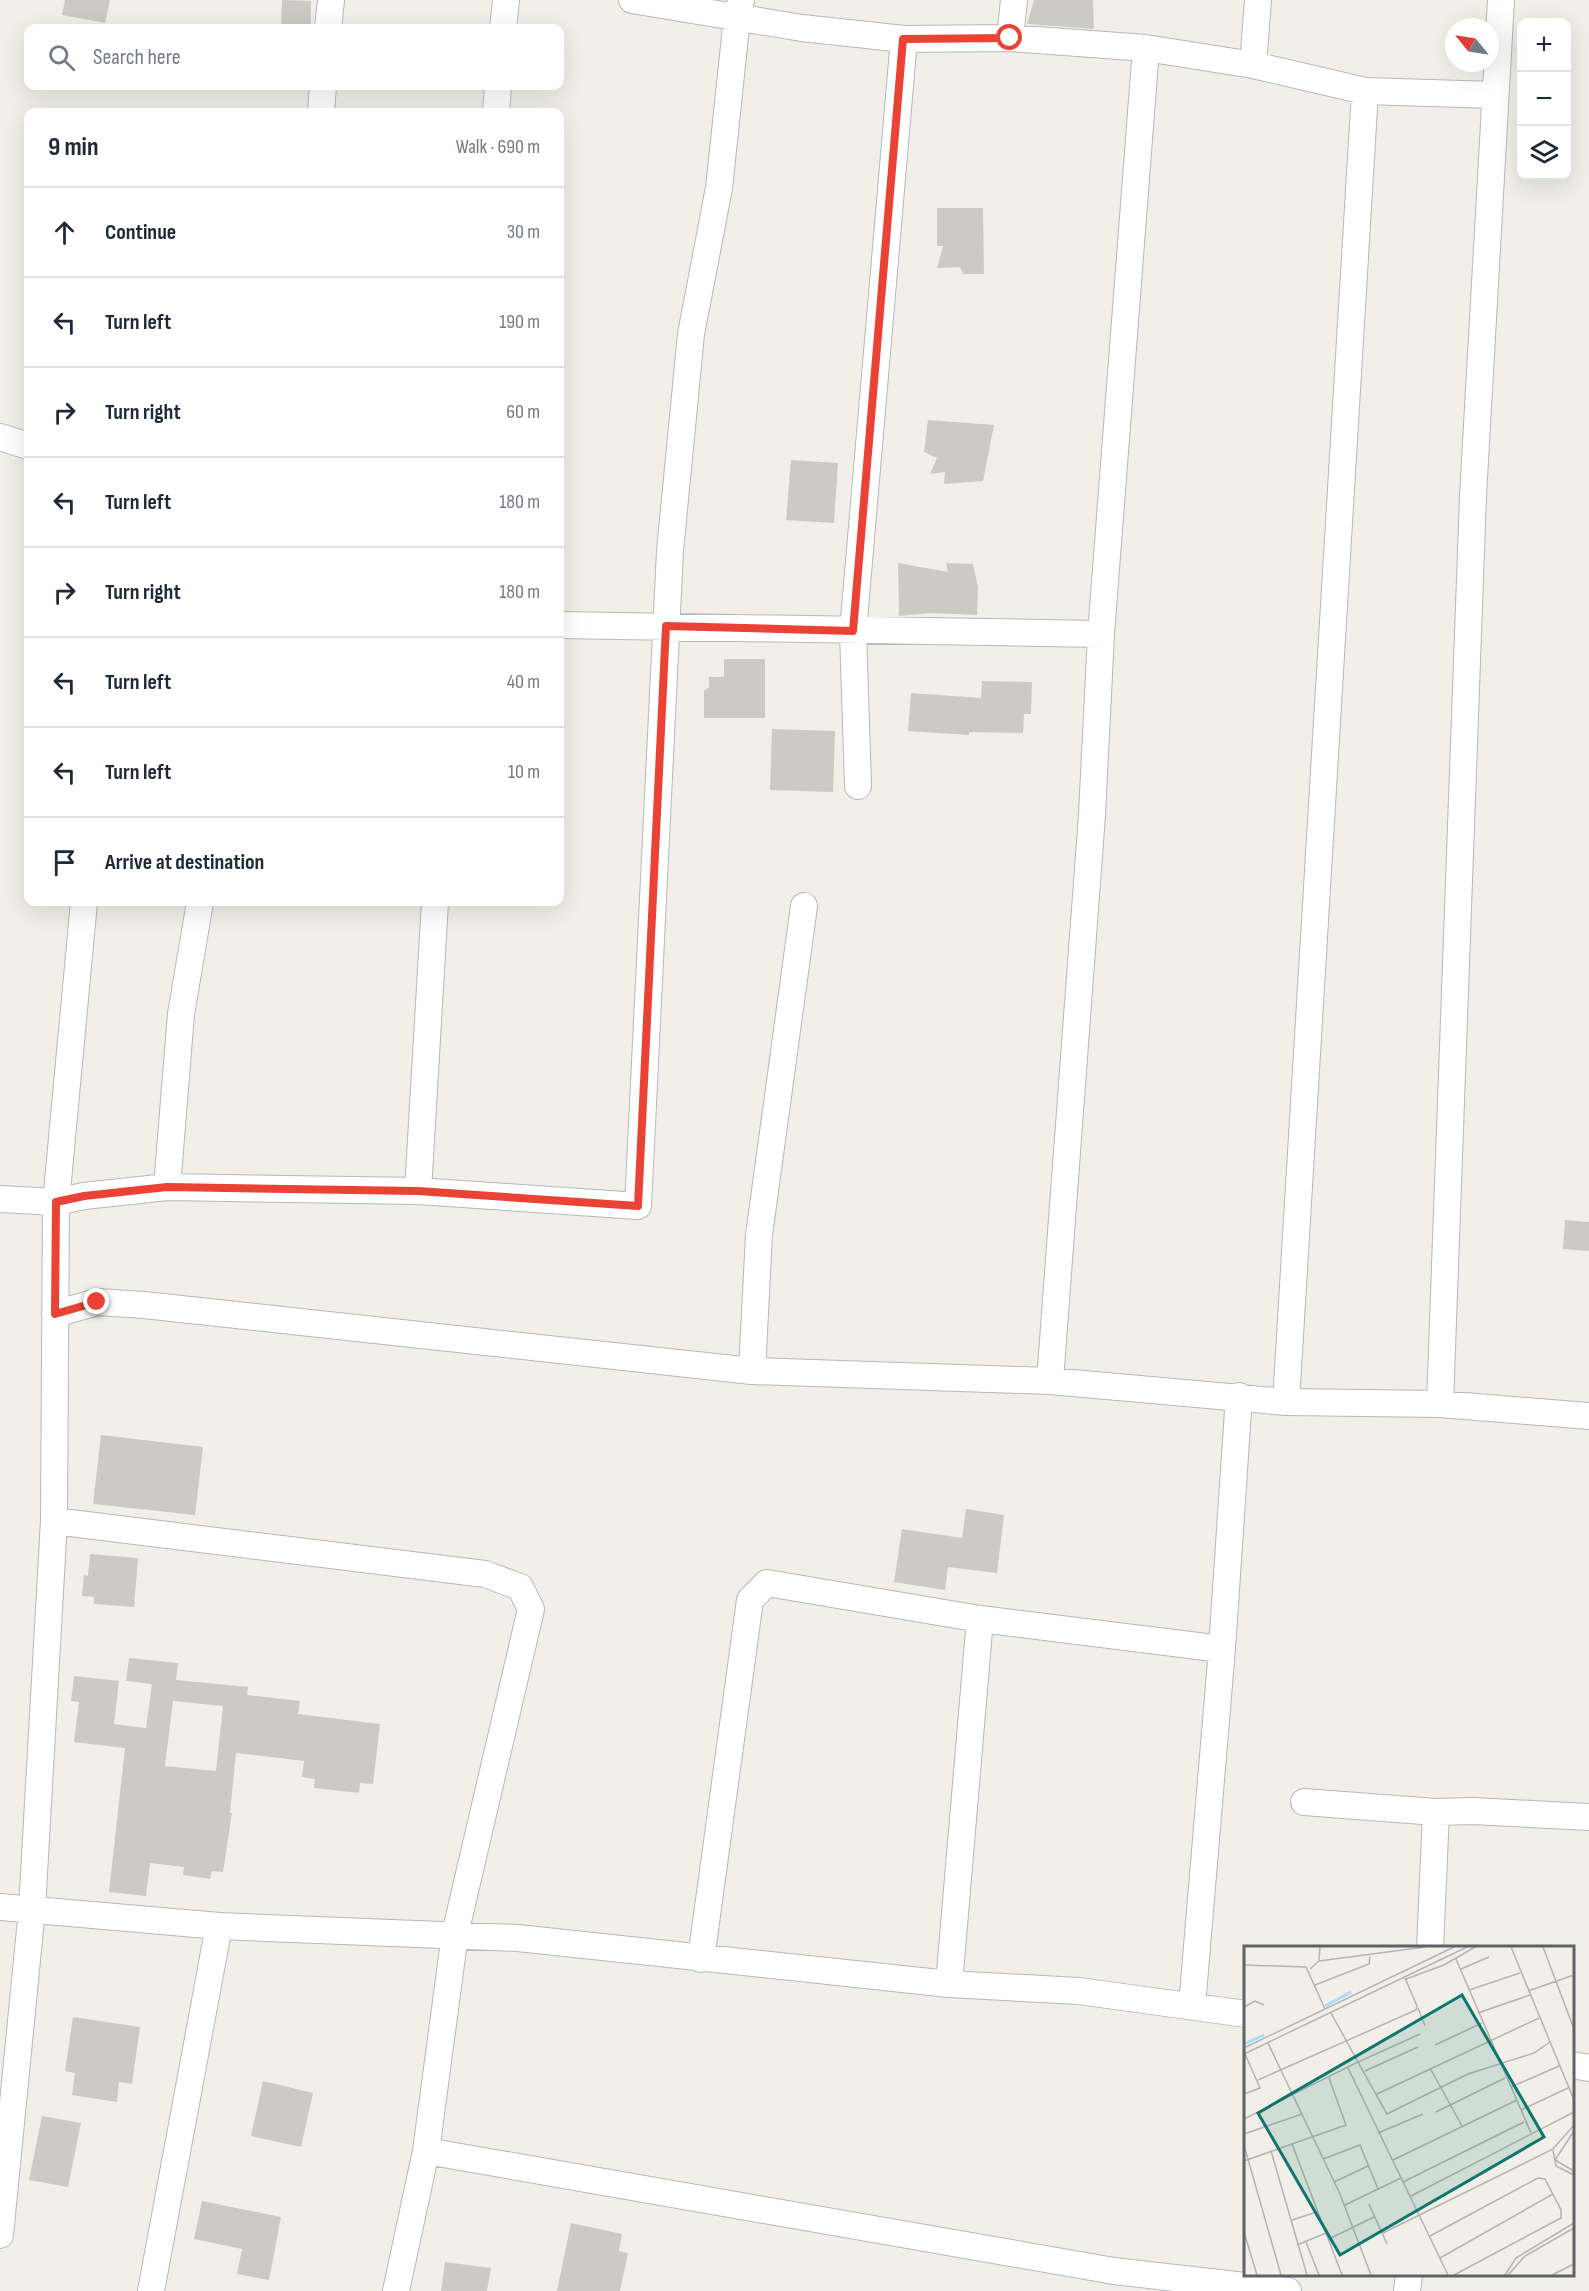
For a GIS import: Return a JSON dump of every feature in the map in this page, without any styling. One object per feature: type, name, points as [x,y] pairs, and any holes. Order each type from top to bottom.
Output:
[{"type":"street","points":[[328,24],[331,0]]},
{"type":"street","points":[[503,24],[506,0]]},
{"type":"street","points":[[632,0],[739,9],[802,28],[903,39],[1010,38],[1146,48],[1253,65],[1365,91],[1495,95]]},
{"type":"street","points":[[1010,38],[1014,0]]},
{"type":"street","points":[[1253,65],[1258,0]]},
{"type":"street","points":[[1440,1404],[1473,496],[1501,0]]},
{"type":"street","points":[[0,1199],[56,1202],[84,1196],[167,1187],[418,1191],[638,1206],[670,551],[692,334],[718,188],[739,9]]},
{"type":"street","points":[[858,786],[853,631],[903,39]]},
{"type":"street","points":[[1050,1382],[1092,815],[1101,634],[1146,48]]},
{"type":"street","points":[[321,108],[324,90]]},
{"type":"street","points":[[496,108],[498,90]]},
{"type":"street","points":[[1287,1401],[1365,91]]},
{"type":"street","points":[[0,437],[24,445]]},
{"type":"street","points":[[564,625],[1101,634]]},
{"type":"street","points":[[0,2235],[32,1909],[54,1521],[56,1202],[84,906]]},
{"type":"street","points":[[167,1187],[181,1014],[199,906]]},
{"type":"street","points":[[418,1191],[435,906]]},
{"type":"street","points":[[752,1371],[759,1235],[804,906]]},
{"type":"street","points":[[55,1314],[97,1302],[144,1305],[752,1371],[1050,1382],[1287,1401],[1440,1404],[1589,1416]]},
{"type":"street","points":[[1192,2006],[1222,1649],[1239,1396]]},
{"type":"street","points":[[54,1521],[485,1574],[520,1587],[531,1609],[455,1934],[426,2151],[396,2291]]},
{"type":"street","points":[[701,1959],[750,1600],[767,1584],[980,1619],[1222,1649]]},
{"type":"street","points":[[950,1984],[980,1619]]},
{"type":"street","points":[[1304,1802],[1436,1812],[1473,1811],[1589,1817]]},
{"type":"street","points":[[1430,1946],[1436,1812]]},
{"type":"street","points":[[0,1907],[219,1926],[518,1938],[950,1984],[1079,1991],[1244,2014]]},
{"type":"street","points":[[151,2291],[219,1926]]},
{"type":"street","points":[[1574,2066],[1589,2068]]},
{"type":"street","points":[[426,2151],[1112,2281],[1288,2291]]},
{"type":"street","points":[[1407,2291],[1409,2276]]},
{"type":"building","points":[[65,0],[110,0],[105,23],[62,15]]},
{"type":"building","points":[[282,0],[311,1],[311,24],[281,24]]},
{"type":"building","points":[[1034,0],[1093,0],[1094,29],[1027,24]]},
{"type":"building","points":[[937,208],[983,208],[984,274],[963,274],[960,267],[937,268],[943,246],[937,246]]},
{"type":"building","points":[[928,420],[994,425],[983,481],[944,484],[945,472],[930,474],[937,458],[924,452]]},
{"type":"building","points":[[791,460],[838,463],[834,523],[786,520]]},
{"type":"building","points":[[898,563],[948,572],[946,563],[973,564],[978,587],[977,615],[932,613],[899,616]]},
{"type":"building","points":[[724,659],[765,659],[765,718],[704,718],[704,691],[709,687],[709,677],[724,677]]},
{"type":"building","points":[[982,681],[1032,682],[1031,714],[1024,714],[1023,733],[969,732],[969,735],[908,731],[911,693],[981,698]]},
{"type":"building","points":[[772,729],[835,731],[833,792],[770,790]]},
{"type":"building","points":[[1565,1220],[1589,1222],[1589,1251],[1563,1249]]},
{"type":"building","points":[[101,1435],[203,1447],[195,1515],[93,1504]]},
{"type":"building","points":[[966,1509],[1004,1515],[997,1573],[948,1567],[945,1590],[894,1582],[902,1529],[962,1538]]},
{"type":"building","points":[[90,1554],[138,1558],[134,1607],[94,1604],[94,1597],[82,1596],[84,1575],[88,1576]]},
{"type":"building","points":[[129,1658],[178,1663],[176,1680],[248,1687],[247,1695],[300,1701],[298,1714],[380,1724],[373,1784],[360,1783],[359,1793],[314,1788],[315,1779],[302,1777],[304,1761],[236,1753],[230,1813],[232,1813],[223,1872],[212,1871],[210,1879],[183,1875],[184,1867],[150,1863],[146,1896],[109,1892],[125,1748],[74,1742],[79,1702],[71,1701],[74,1676],[119,1681],[114,1724],[146,1728],[152,1684],[126,1681]],"holes":[[[173,1701],[223,1706],[216,1771],[165,1766]]]},
{"type":"building","points":[[73,2017],[140,2027],[132,2084],[119,2082],[117,2102],[72,2095],[75,2073],[65,2071]]},
{"type":"building","points":[[263,2081],[313,2093],[301,2147],[251,2136]]},
{"type":"building","points":[[42,2116],[81,2123],[68,2187],[29,2180]]},
{"type":"building","points":[[202,2201],[281,2217],[269,2280],[237,2274],[242,2249],[194,2239]]},
{"type":"building","points":[[571,2223],[622,2234],[619,2251],[628,2253],[620,2291],[557,2291]]},
{"type":"building","points":[[445,2262],[491,2268],[487,2291],[441,2291]]},
{"type":"route","points":[[97,1302],[55,1314],[56,1202],[84,1196],[167,1187],[418,1191],[638,1206],[666,626],[853,631],[903,39],[1010,38]]}]
